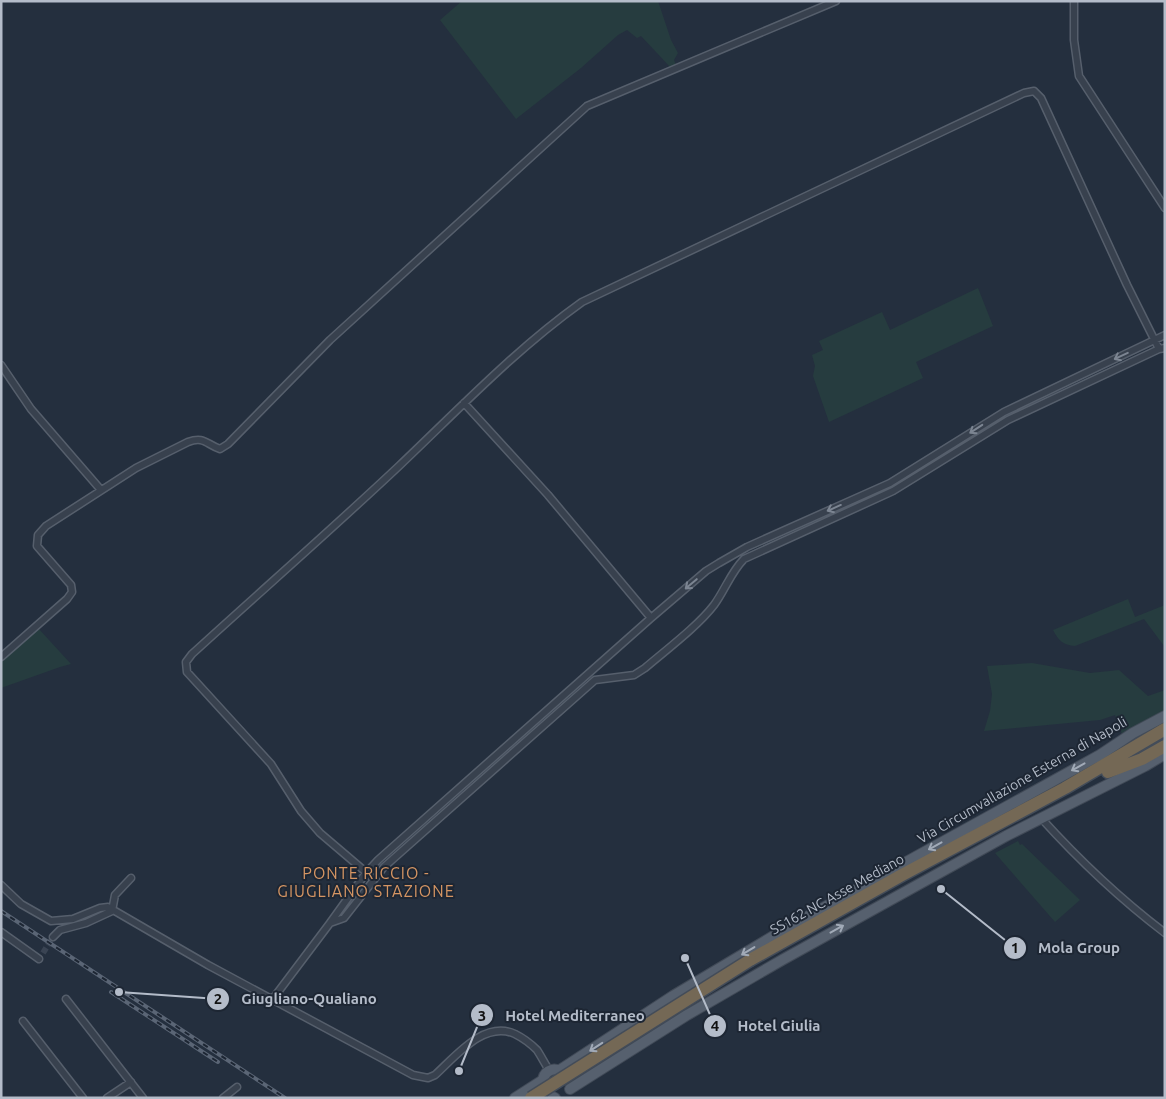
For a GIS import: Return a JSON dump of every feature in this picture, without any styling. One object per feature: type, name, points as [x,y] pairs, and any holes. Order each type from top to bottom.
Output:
[{"type":"highway","points":[[1066,788],[1148,730],[1165,721]]},
{"type":"highway","name":"SS162 NC Asse Mediano","points":[[531,1098],[894,879],[1066,788],[1165,729]]},
{"type":"highway","name":"SS162 NC Asse Mediano","points":[[559,1094],[752,964],[1108,772],[1165,737]]},
{"type":"highway","points":[[1108,772],[1142,759],[1165,746]]},
{"type":"main road","name":"Via Circumvallazione Esterna di Napoli","points":[[549,1070],[561,1071],[673,996],[787,928],[1100,755],[1133,733],[1165,716]]},
{"type":"main road","points":[[559,1094],[686,1015],[774,965],[1041,818],[1165,754]]},
{"type":"main road","points":[[515,1098],[543,1082],[545,1073],[549,1070]]},
{"type":"street","points":[[1,658],[67,599],[72,592],[71,585],[40,550],[36,541],[38,535],[46,526],[136,468],[197,439],[220,448],[228,444],[330,340],[588,106],[836,1]]},
{"type":"street","points":[[1074,1],[1074,40],[1079,76],[1165,208]]},
{"type":"street","points":[[330,923],[344,918],[384,867],[595,680],[634,675],[645,668],[709,611],[744,559],[893,491],[1008,420],[1162,348],[1127,285],[1041,98],[1034,91],[1024,93],[582,302],[560,318],[464,403],[391,473],[192,654],[186,662],[187,672],[271,764],[302,811],[320,834],[374,879]]},
{"type":"street","points":[[272,1000],[366,873],[378,860],[706,571],[733,554],[890,483],[997,416],[1165,335]]},
{"type":"street","points":[[1,365],[31,409],[101,490]]},
{"type":"street","points":[[464,403],[548,496],[651,618]]},
{"type":"street","points":[[1041,818],[1110,888],[1165,933]]},
{"type":"street","points":[[112,911],[115,895],[131,878]]},
{"type":"street","points":[[1,885],[21,904],[51,921],[73,919],[100,908],[108,907],[112,911],[117,912],[272,1000],[413,1075],[422,1078],[435,1075],[478,1037],[494,1031],[506,1030],[522,1038],[536,1050],[549,1070]]},
{"type":"street","points":[[53,937],[60,930],[112,911]]},
{"type":"street","points":[[1,932],[39,959]]},
{"type":"street","points":[[66,999],[144,1098]]},
{"type":"street","points":[[23,1021],[83,1098]]},
{"type":"street","points":[[107,1098],[131,1082]]},
{"type":"street","points":[[223,1098],[237,1086]]},
{"type":"green space","points":[[462,1],[658,1],[671,40],[678,53],[674,60],[676,65],[672,69],[641,36],[637,38],[627,30],[618,35],[581,68],[516,119],[440,20]]},
{"type":"green space","points":[[978,288],[993,326],[916,362],[923,378],[829,422],[813,376],[815,366],[812,355],[823,350],[819,341],[882,312],[890,330]]},
{"type":"green space","points":[[1128,599],[1135,617],[1165,605],[1164,646],[1144,619],[1075,646],[1061,641],[1053,630]]},
{"type":"green space","points":[[38,628],[71,664],[1,688],[1,662]]},
{"type":"green space","points":[[1032,663],[1090,673],[1119,670],[1148,696],[1165,690],[1165,712],[1122,734],[1115,715],[1100,720],[984,731],[990,711],[992,694],[987,666]]},
{"type":"green space","points":[[1018,841],[1020,845],[1022,844],[1080,900],[1055,922],[995,853]]},
{"type":"tunnel","points":[[43,953],[53,937]]},
{"type":"railway","points":[[1,911],[285,1098]]},
{"type":"railway","points":[[111,992],[218,1062]]},
{"type":"place","name":"Mola Group","points":[[941,889]]},
{"type":"place","name":"Hotel Giulia","points":[[685,958]]},
{"type":"place","name":"Giugliano-Qualiano","points":[[119,992]]},
{"type":"place","name":"Hotel Mediterraneo","points":[[459,1071]]},
{"type":"district","name":"PONTE RICCIO - GIUGLIANO STAZIONE","points":[[366,882]]}]
